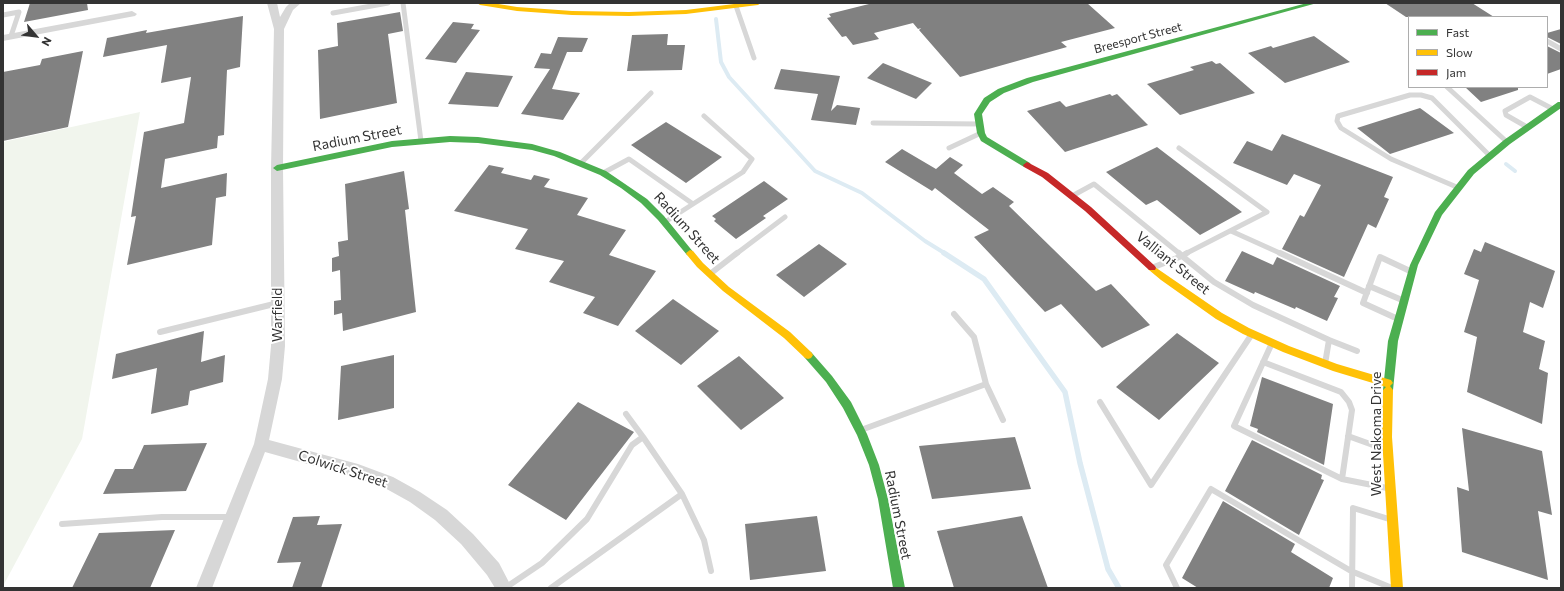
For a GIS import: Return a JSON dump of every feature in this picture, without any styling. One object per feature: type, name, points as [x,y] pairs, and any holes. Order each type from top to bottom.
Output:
[{"type":"street","name":"Warfield","points":[[204,588],[261,444],[275,380],[278,346],[277,168],[279,29],[272,3]]},
{"type":"street","name":"Warfield","points":[[279,29],[289,9],[296,3]]},
{"type":"street","points":[[480,3],[572,13],[629,14],[686,12],[758,3]]},
{"type":"street","name":"Breesport Street","points":[[980,128],[978,114],[987,100],[997,94],[1030,80],[1314,3]]},
{"type":"street","points":[[7,37],[132,14]]},
{"type":"street","name":"West Nakoma Drive","points":[[1397,588],[1388,450],[1388,383],[1393,341],[1412,271],[1438,214],[1471,172],[1507,142],[1557,106]]},
{"type":"street","name":"Valliant Street","points":[[980,128],[984,139],[1045,175],[1088,209],[1152,267],[1190,297],[1219,316],[1272,343],[1325,364],[1388,383]]},
{"type":"street","name":"Radium Street","points":[[277,168],[362,149],[421,141],[478,140],[505,143],[557,154],[581,163],[624,186],[644,201],[665,222],[700,265],[726,290],[787,335],[809,356],[847,405],[860,430],[874,465],[884,499],[899,588]]},
{"type":"street","name":"Colwick Street","points":[[261,444],[358,471],[388,482],[415,497],[441,515],[467,539],[493,569],[504,588]]},
{"type":"lane","points":[[333,13],[388,3]]},
{"type":"lane","points":[[403,3],[421,141]]},
{"type":"lane","points":[[736,6],[754,58]]},
{"type":"lane","points":[[3,15],[19,12],[7,37]]},
{"type":"lane","points":[[1548,42],[1561,49]]},
{"type":"lane","points":[[1448,88],[1507,142]]},
{"type":"lane","points":[[581,163],[651,93]]},
{"type":"lane","points":[[1459,188],[1391,159],[1341,128],[1336,122],[1338,116],[1410,95],[1421,95],[1432,98],[1490,156]]},
{"type":"lane","points":[[1527,127],[1506,115],[1505,111],[1530,97],[1557,106]]},
{"type":"lane","points":[[665,222],[743,172],[752,159],[704,116]]},
{"type":"lane","points":[[873,123],[980,128]]},
{"type":"lane","points":[[949,148],[980,128]]},
{"type":"lane","points":[[1152,267],[1182,256],[1267,212],[1179,148]]},
{"type":"lane","points":[[604,174],[629,159],[693,204]]},
{"type":"lane","points":[[1071,196],[1094,184],[1214,282],[1253,305],[1329,340],[1357,351]]},
{"type":"lane","points":[[710,274],[785,217]]},
{"type":"lane","points":[[1231,231],[1367,293]]},
{"type":"lane","points":[[1399,319],[1363,303],[1380,257],[1412,271]]},
{"type":"lane","points":[[1369,286],[1404,301]]},
{"type":"lane","points":[[160,332],[278,303]]},
{"type":"lane","points":[[954,314],[974,337],[986,384],[1003,420]]},
{"type":"lane","points":[[1100,402],[1152,485],[1252,334]]},
{"type":"lane","points":[[1325,364],[1329,340]]},
{"type":"lane","points":[[1272,343],[1234,426],[1342,479],[1390,488]]},
{"type":"lane","points":[[1263,362],[1341,392],[1350,402],[1352,410],[1342,479]]},
{"type":"lane","points":[[860,430],[986,384]]},
{"type":"lane","points":[[626,414],[682,494],[704,540],[711,571]]},
{"type":"lane","points":[[1348,436],[1388,450]]},
{"type":"lane","points":[[504,588],[542,563],[587,519],[632,445],[643,437]]},
{"type":"lane","points":[[1177,588],[1166,565],[1211,489],[1351,571],[1392,588]]},
{"type":"lane","points":[[551,588],[682,494]]},
{"type":"lane","points":[[1352,588],[1352,508],[1392,520]]},
{"type":"lane","points":[[62,524],[162,517],[232,517]]},
{"type":"shaded area","points":[[140,112],[82,439],[3,586],[3,142]]},
{"type":"building","points":[[30,3],[87,3],[88,10],[24,22]]},
{"type":"building","points":[[873,3],[1087,3],[1115,28],[1061,42],[1067,47],[960,77],[919,30],[921,28],[918,29],[913,23],[874,33],[879,39],[853,45],[846,36],[842,37],[827,18],[831,17],[829,14]]},
{"type":"building","points":[[1385,3],[1472,3],[1492,16],[1408,16],[1406,17]]},
{"type":"building","points":[[400,12],[403,31],[388,34],[397,103],[320,119],[318,50],[338,46],[337,23]]},
{"type":"building","points":[[243,16],[240,67],[227,70],[224,135],[218,136],[217,148],[165,159],[161,188],[227,173],[226,196],[216,198],[212,245],[127,265],[136,216],[131,217],[144,132],[184,123],[191,77],[161,83],[167,45],[103,57],[107,38],[147,30],[146,33]]},
{"type":"building","points":[[453,22],[474,24],[471,29],[480,30],[456,63],[425,59]]},
{"type":"building","points":[[1561,29],[1561,44],[1548,38],[1548,33]]},
{"type":"building","points":[[668,34],[667,45],[685,45],[682,70],[627,71],[632,35]]},
{"type":"building","points":[[1314,36],[1350,62],[1285,83],[1248,53],[1271,46],[1273,48]]},
{"type":"building","points":[[558,37],[588,38],[582,52],[567,52],[552,89],[580,93],[563,120],[521,114],[550,69],[534,68],[541,53],[551,54]]},
{"type":"building","points":[[1548,46],[1561,53],[1561,69],[1548,74]]},
{"type":"building","points":[[83,51],[68,127],[3,141],[3,72],[40,65],[42,59]]},
{"type":"building","points":[[1212,61],[1216,64],[1220,63],[1255,93],[1180,115],[1147,84],[1194,70],[1190,67]]},
{"type":"building","points":[[883,63],[932,83],[916,99],[867,78]]},
{"type":"building","points":[[781,69],[840,76],[831,111],[837,105],[860,108],[856,125],[811,120],[818,94],[774,89]]},
{"type":"building","points":[[466,72],[513,76],[498,107],[448,104]]},
{"type":"building","points":[[1466,88],[1518,88],[1518,90],[1481,102]]},
{"type":"building","points":[[1110,94],[1112,96],[1117,94],[1148,125],[1065,152],[1027,111],[1060,101],[1066,107]]},
{"type":"building","points":[[1420,108],[1454,133],[1390,154],[1357,128]]},
{"type":"building","points":[[666,122],[722,157],[686,183],[631,145]]},
{"type":"building","points":[[1282,134],[1393,177],[1384,197],[1389,199],[1376,228],[1368,224],[1344,277],[1282,249],[1300,215],[1304,217],[1321,185],[1294,174],[1287,185],[1233,163],[1247,141],[1272,151]]},
{"type":"building","points":[[1157,147],[1242,212],[1200,235],[1157,200],[1146,205],[1106,172]]},
{"type":"building","points":[[902,149],[936,169],[950,157],[963,165],[954,173],[982,194],[993,187],[1014,202],[1009,206],[1096,291],[1111,284],[1150,325],[1102,348],[1061,304],[1045,312],[974,237],[989,230],[935,188],[932,191],[885,162]]},
{"type":"building","points":[[489,165],[504,168],[501,173],[531,180],[534,175],[550,179],[544,187],[588,198],[577,215],[626,230],[609,255],[656,271],[618,326],[583,313],[595,297],[549,282],[564,261],[515,249],[528,229],[454,211]]},
{"type":"building","points":[[404,171],[409,209],[405,210],[416,312],[343,331],[342,313],[334,315],[334,301],[341,300],[340,270],[332,272],[332,258],[339,256],[338,242],[348,240],[345,184]]},
{"type":"building","points":[[764,181],[788,199],[763,216],[766,218],[736,239],[714,221],[716,219],[712,216]]},
{"type":"building","points":[[1485,242],[1555,271],[1543,308],[1530,302],[1523,332],[1545,341],[1539,369],[1548,373],[1542,424],[1467,392],[1477,337],[1464,332],[1479,280],[1464,274],[1474,249],[1481,252]]},
{"type":"building","points":[[819,244],[847,264],[804,297],[776,275]]},
{"type":"building","points":[[1242,251],[1273,265],[1277,257],[1340,286],[1334,297],[1338,298],[1327,321],[1296,307],[1295,309],[1255,292],[1254,294],[1225,281]]},
{"type":"building","points":[[673,299],[719,331],[681,365],[635,331]]},
{"type":"building","points":[[204,331],[201,362],[225,355],[223,382],[190,391],[188,405],[151,414],[157,368],[112,379],[116,354]]},
{"type":"building","points":[[1177,333],[1219,363],[1159,420],[1116,387]]},
{"type":"building","points":[[394,355],[394,408],[338,420],[341,366]]},
{"type":"building","points":[[739,356],[784,398],[741,430],[697,386]]},
{"type":"building","points":[[1262,377],[1333,404],[1324,465],[1257,432],[1258,429],[1250,426]]},
{"type":"building","points":[[578,402],[634,432],[566,520],[508,485]]},
{"type":"building","points":[[1462,428],[1542,451],[1552,515],[1538,511],[1548,580],[1462,552],[1457,487],[1469,491]]},
{"type":"building","points":[[1015,437],[1031,489],[932,499],[919,446]]},
{"type":"building","points":[[1252,440],[1322,475],[1321,479],[1324,480],[1299,535],[1225,491]]},
{"type":"building","points":[[207,443],[186,491],[103,494],[115,469],[133,469],[144,445]]},
{"type":"building","points":[[1223,501],[1295,544],[1291,552],[1333,578],[1329,588],[1198,588],[1182,578]]},
{"type":"building","points":[[320,516],[317,525],[342,524],[321,588],[292,588],[301,562],[277,563],[293,517]]},
{"type":"building","points":[[817,516],[826,571],[750,580],[745,524]]},
{"type":"building","points":[[1022,516],[1048,588],[954,588],[937,531]]},
{"type":"building","points":[[175,530],[150,588],[72,588],[99,533]]},
{"type":"waterway","points":[[716,19],[721,62],[729,77],[815,171],[862,193],[925,241],[946,254]]},
{"type":"waterway","points":[[1506,164],[1515,171]]},
{"type":"waterway","points":[[944,253],[984,279],[1065,392],[1080,463],[1108,569],[1119,588]]},
{"type":"traffic: fast","points":[[1027,165],[984,139],[981,133],[978,114],[987,100],[1001,91],[1030,80],[1314,3]]},
{"type":"traffic: fast","points":[[1388,390],[1393,341],[1414,265],[1438,214],[1471,172],[1507,142],[1561,104]]},
{"type":"traffic: fast","points":[[277,168],[392,144],[450,139],[478,140],[532,147],[557,154],[603,173],[624,186],[644,201],[661,218],[690,253]]},
{"type":"traffic: fast","points":[[808,355],[829,379],[847,405],[862,434],[874,465],[883,499],[899,588]]},
{"type":"traffic: slow","points":[[480,3],[517,9],[572,13],[629,14],[686,12],[758,3]]},
{"type":"traffic: slow","points":[[690,253],[700,265],[726,289],[787,335],[808,355]]},
{"type":"traffic: slow","points":[[1152,268],[1219,316],[1246,331],[1286,349],[1336,368],[1388,383]]},
{"type":"traffic: slow","points":[[1388,390],[1387,437],[1397,588]]},
{"type":"traffic: jam","points":[[1027,165],[1045,175],[1088,209],[1152,268]]}]
